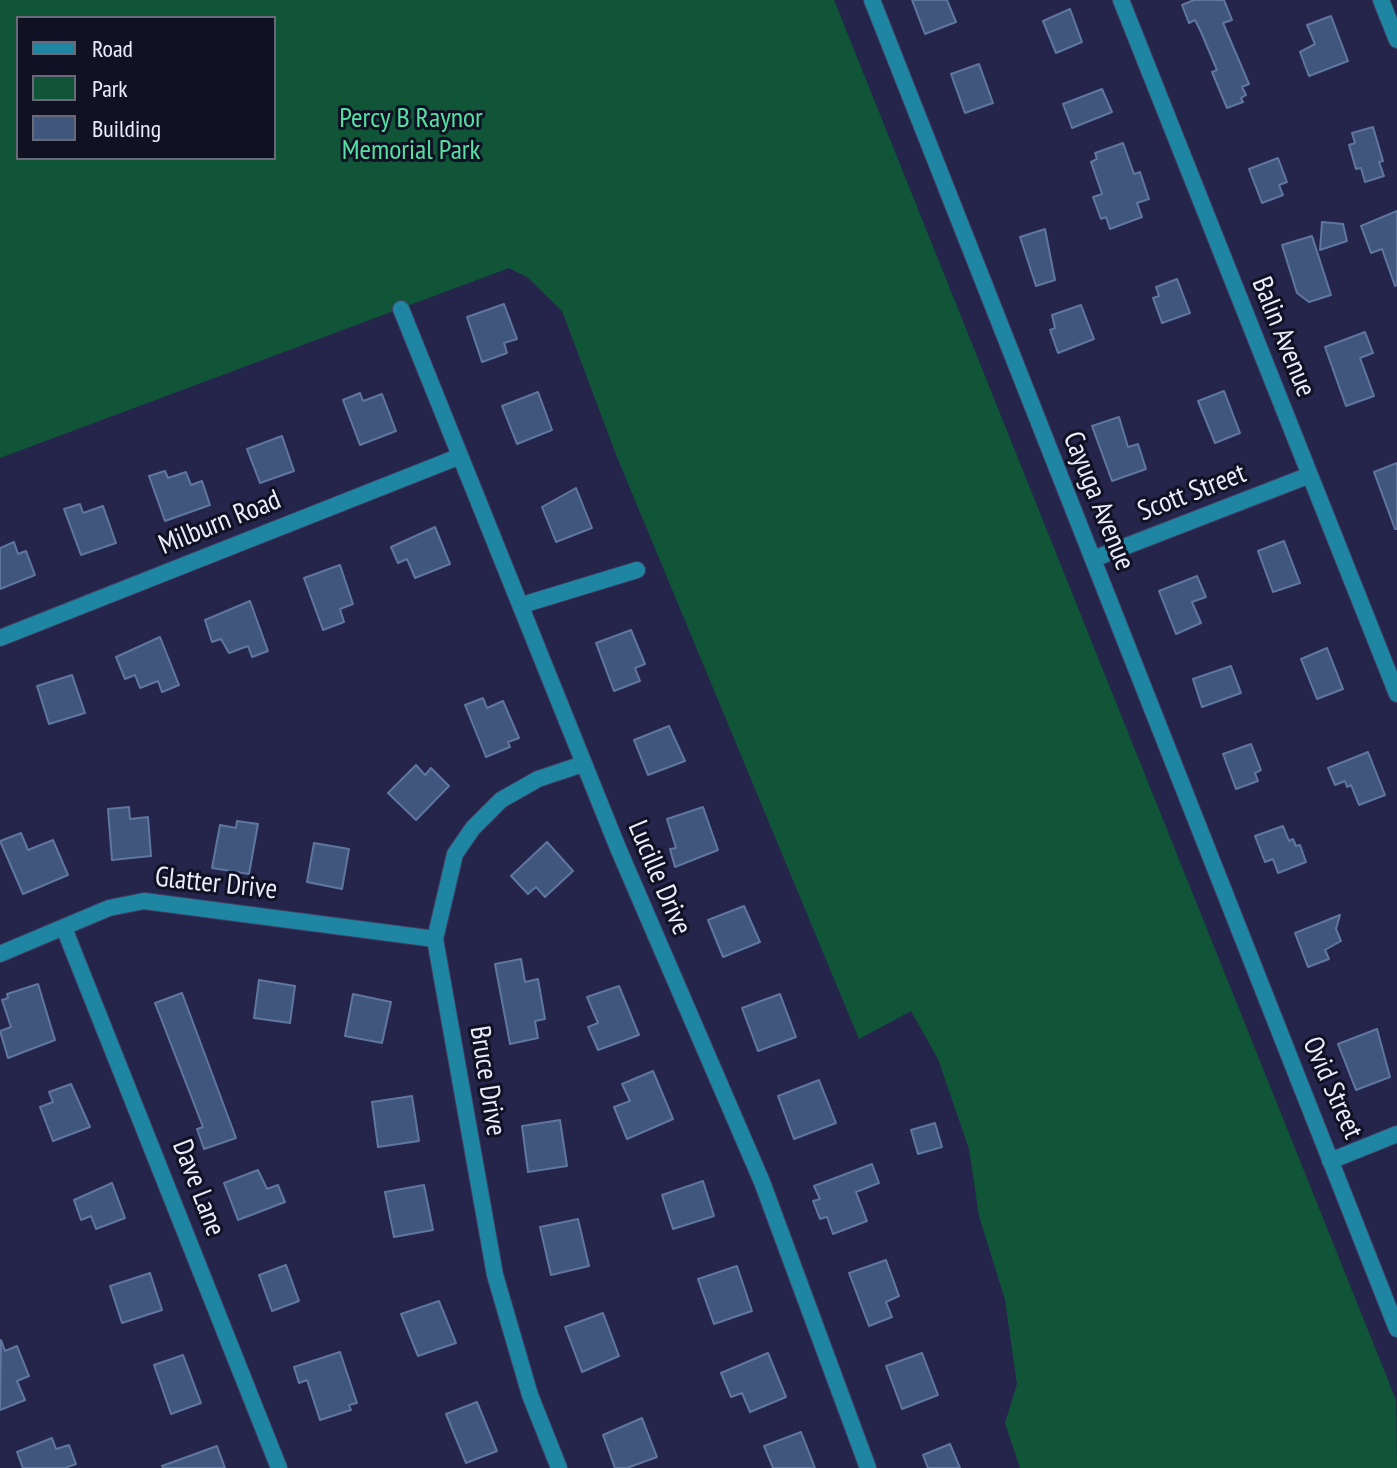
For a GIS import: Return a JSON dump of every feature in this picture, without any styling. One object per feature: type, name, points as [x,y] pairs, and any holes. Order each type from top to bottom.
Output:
[{"type":"street","name":"Cayuga Avenue","points":[[872,0],[1275,1021]]},
{"type":"street","name":"Balin Avenue","points":[[1121,0],[1397,694]]},
{"type":"street","points":[[1381,0],[1397,40]]},
{"type":"street","name":"Lucille Drive","points":[[401,309],[458,457],[522,605],[583,764],[762,1182],[868,1468]]},
{"type":"street","name":"Milburn Road","points":[[0,638],[458,457]]},
{"type":"street","name":"Scott Street","points":[[1093,559],[1310,475]]},
{"type":"street","points":[[522,605],[637,570]]},
{"type":"street","name":"Bruce Drive","points":[[559,1468],[530,1395],[495,1275],[435,939],[455,854],[473,828],[501,800],[526,786],[583,764]]},
{"type":"street","name":"Glatter Drive","points":[[0,954],[109,908],[144,901],[435,939]]},
{"type":"street","name":"Dave Lane","points":[[64,928],[279,1468]]},
{"type":"street","name":"Ovid Street","points":[[1275,1021],[1330,1161],[1397,1134]]},
{"type":"street","points":[[1330,1161],[1397,1329]]},
{"type":"green space","name":"Percy B Raynor Memorial Park","points":[[0,0],[834,0],[1396,1400],[1397,1468],[1020,1468],[1005,1423],[1017,1384],[1005,1300],[979,1216],[969,1149],[938,1059],[911,1011],[859,1039],[617,457],[562,311],[527,277],[509,268],[0,458]]},
{"type":"building","points":[[912,0],[947,0],[956,22],[925,34]]},
{"type":"building","points":[[1194,0],[1224,0],[1232,20],[1223,23],[1249,84],[1242,87],[1246,95],[1241,98],[1243,102],[1227,108],[1212,72],[1217,70],[1201,32],[1195,20],[1189,23],[1182,5]]},
{"type":"building","points":[[1070,9],[1082,42],[1056,53],[1043,21]]},
{"type":"building","points":[[1331,16],[1348,61],[1309,76],[1300,52],[1315,44],[1307,25]]},
{"type":"building","points":[[979,64],[993,103],[965,113],[951,74]]},
{"type":"building","points":[[1102,89],[1112,112],[1072,128],[1063,104]]},
{"type":"building","points":[[1373,127],[1384,176],[1365,182],[1361,168],[1356,169],[1349,145],[1355,143],[1352,133]]},
{"type":"building","points":[[1123,143],[1134,174],[1140,172],[1149,199],[1137,203],[1142,217],[1110,229],[1106,217],[1101,219],[1093,197],[1102,194],[1091,162],[1097,159],[1095,153]]},
{"type":"building","points":[[1278,158],[1287,182],[1279,185],[1283,195],[1262,203],[1249,169]]},
{"type":"building","points":[[1397,211],[1395,286],[1382,249],[1371,253],[1361,226]]},
{"type":"building","points":[[1322,222],[1343,224],[1347,241],[1320,250]]},
{"type":"building","points":[[1045,229],[1055,280],[1036,286],[1020,237]]},
{"type":"building","points":[[1312,236],[1331,295],[1309,302],[1297,293],[1282,245]]},
{"type":"building","points":[[1177,279],[1190,313],[1162,323],[1153,298],[1159,296],[1156,287]]},
{"type":"building","points":[[504,304],[517,339],[504,343],[507,353],[482,362],[467,317]]},
{"type":"building","points":[[1081,305],[1094,339],[1058,353],[1050,330],[1055,328],[1052,315]]},
{"type":"building","points":[[1365,332],[1373,353],[1360,358],[1374,396],[1346,406],[1325,347]]},
{"type":"building","points":[[1224,391],[1240,433],[1215,443],[1198,401]]},
{"type":"building","points":[[538,392],[552,430],[517,444],[502,406]]},
{"type":"building","points":[[360,393],[363,401],[382,394],[396,431],[360,445],[343,400]]},
{"type":"building","points":[[1119,417],[1128,447],[1138,444],[1146,469],[1112,481],[1092,426]]},
{"type":"building","points":[[282,436],[294,471],[260,483],[247,449]]},
{"type":"building","points":[[1397,463],[1397,529],[1395,529],[1374,472]]},
{"type":"building","points":[[165,471],[168,478],[186,472],[191,485],[202,481],[210,505],[165,521],[149,476]]},
{"type":"building","points":[[576,488],[592,528],[556,542],[542,507]]},
{"type":"building","points":[[80,504],[83,513],[103,506],[116,543],[81,555],[64,509]]},
{"type":"building","points":[[435,527],[450,564],[415,578],[407,559],[398,563],[391,547]]},
{"type":"building","points":[[1284,541],[1300,583],[1273,592],[1258,551]]},
{"type":"building","points":[[14,542],[18,554],[26,551],[35,575],[0,589],[0,548]]},
{"type":"building","points":[[340,565],[353,604],[340,609],[344,622],[323,630],[304,578]]},
{"type":"building","points":[[1197,576],[1206,597],[1192,602],[1201,623],[1176,634],[1159,591]]},
{"type":"building","points":[[250,601],[268,651],[252,657],[248,646],[229,653],[221,639],[212,642],[205,620]]},
{"type":"building","points":[[631,630],[645,664],[635,668],[640,681],[614,691],[596,643]]},
{"type":"building","points":[[160,637],[179,685],[162,692],[158,681],[140,688],[135,675],[125,679],[116,657]]},
{"type":"building","points":[[1327,648],[1343,689],[1317,699],[1301,659]]},
{"type":"building","points":[[1231,666],[1241,693],[1202,707],[1193,679]]},
{"type":"building","points":[[72,675],[85,713],[49,724],[37,686]]},
{"type":"building","points":[[483,698],[487,708],[503,701],[519,738],[508,742],[510,747],[486,757],[465,705]]},
{"type":"building","points":[[669,726],[685,761],[648,775],[634,740]]},
{"type":"building","points":[[1251,744],[1261,770],[1255,773],[1258,781],[1236,789],[1223,754]]},
{"type":"building","points":[[1368,752],[1385,795],[1359,805],[1351,785],[1347,787],[1345,781],[1335,785],[1328,768]]},
{"type":"building","points":[[416,765],[425,775],[431,768],[449,786],[416,820],[388,793]]},
{"type":"building","points":[[129,807],[130,819],[148,817],[151,856],[112,860],[108,809]]},
{"type":"building","points":[[703,807],[718,850],[675,867],[670,849],[676,848],[667,819]]},
{"type":"building","points":[[237,821],[258,824],[249,874],[212,868],[220,825],[236,828]]},
{"type":"building","points":[[1283,826],[1289,841],[1293,839],[1296,846],[1300,845],[1306,862],[1278,873],[1273,859],[1265,862],[1255,836]]},
{"type":"building","points":[[21,833],[28,850],[53,840],[68,875],[23,894],[0,841]]},
{"type":"building","points":[[547,842],[573,871],[545,897],[536,887],[528,894],[511,876]]},
{"type":"building","points":[[314,843],[349,849],[342,889],[307,882]]},
{"type":"building","points":[[744,906],[760,942],[723,957],[708,920]]},
{"type":"building","points":[[1340,915],[1336,929],[1341,941],[1325,950],[1329,959],[1308,967],[1295,933]]},
{"type":"building","points":[[521,959],[525,982],[538,979],[545,1019],[535,1021],[538,1038],[510,1044],[495,964]]},
{"type":"building","points":[[259,980],[295,986],[290,1023],[254,1018]]},
{"type":"building","points":[[38,984],[55,1040],[8,1058],[0,1031],[11,1027],[2,1000],[8,998],[7,994]]},
{"type":"building","points":[[619,986],[639,1035],[598,1050],[588,1027],[598,1023],[587,997]]},
{"type":"building","points":[[182,993],[236,1138],[204,1149],[197,1129],[203,1127],[155,1003]]},
{"type":"building","points":[[353,994],[391,1002],[382,1043],[345,1036]]},
{"type":"building","points":[[780,994],[796,1037],[758,1051],[742,1008]]},
{"type":"building","points":[[1377,1029],[1390,1077],[1356,1090],[1338,1044]]},
{"type":"building","points":[[653,1071],[673,1119],[627,1139],[614,1107],[630,1101],[622,1084]]},
{"type":"building","points":[[819,1080],[836,1123],[794,1139],[778,1096]]},
{"type":"building","points":[[71,1084],[90,1127],[53,1141],[40,1107],[53,1102],[49,1092]]},
{"type":"building","points":[[412,1096],[419,1141],[378,1147],[372,1102]]},
{"type":"building","points":[[560,1120],[567,1166],[528,1172],[522,1126]]},
{"type":"building","points":[[935,1123],[942,1147],[918,1154],[911,1130]]},
{"type":"building","points":[[872,1164],[879,1183],[856,1192],[867,1221],[833,1234],[827,1217],[820,1219],[813,1201],[820,1199],[814,1186]]},
{"type":"building","points":[[258,1170],[267,1189],[278,1185],[285,1202],[238,1220],[224,1183]]},
{"type":"building","points":[[703,1181],[714,1216],[673,1229],[662,1195]]},
{"type":"building","points":[[112,1183],[125,1218],[96,1229],[91,1216],[81,1220],[74,1200]]},
{"type":"building","points":[[424,1185],[433,1230],[394,1237],[385,1192]]},
{"type":"building","points":[[578,1219],[589,1266],[551,1275],[540,1227]]},
{"type":"building","points":[[886,1260],[899,1296],[886,1302],[892,1317],[869,1326],[849,1273]]},
{"type":"building","points":[[286,1265],[299,1301],[272,1311],[259,1275]]},
{"type":"building","points":[[737,1266],[752,1311],[714,1324],[698,1279]]},
{"type":"building","points":[[150,1273],[162,1310],[122,1323],[110,1286]]},
{"type":"building","points":[[439,1301],[456,1343],[418,1356],[401,1314]]},
{"type":"building","points":[[603,1313],[619,1356],[582,1372],[565,1327]]},
{"type":"building","points":[[1,1340],[5,1351],[17,1346],[29,1376],[17,1381],[25,1400],[0,1410]]},
{"type":"building","points":[[340,1352],[357,1403],[349,1405],[351,1410],[320,1420],[307,1380],[299,1383],[294,1367]]},
{"type":"building","points":[[768,1353],[786,1397],[750,1412],[742,1393],[731,1397],[721,1373]]},
{"type":"building","points":[[922,1353],[938,1395],[902,1409],[886,1366]]},
{"type":"building","points":[[183,1355],[201,1403],[171,1414],[154,1365]]},
{"type":"building","points":[[477,1402],[497,1451],[466,1463],[446,1414]]},
{"type":"building","points":[[642,1418],[657,1457],[627,1468],[615,1468],[603,1435]]},
{"type":"building","points":[[801,1432],[815,1468],[773,1468],[764,1446]]},
{"type":"building","points":[[52,1438],[56,1449],[69,1445],[76,1464],[65,1468],[23,1468],[17,1452]]},
{"type":"building","points":[[950,1444],[960,1468],[928,1468],[923,1455]]},
{"type":"building","points":[[217,1446],[225,1468],[162,1466]]}]
